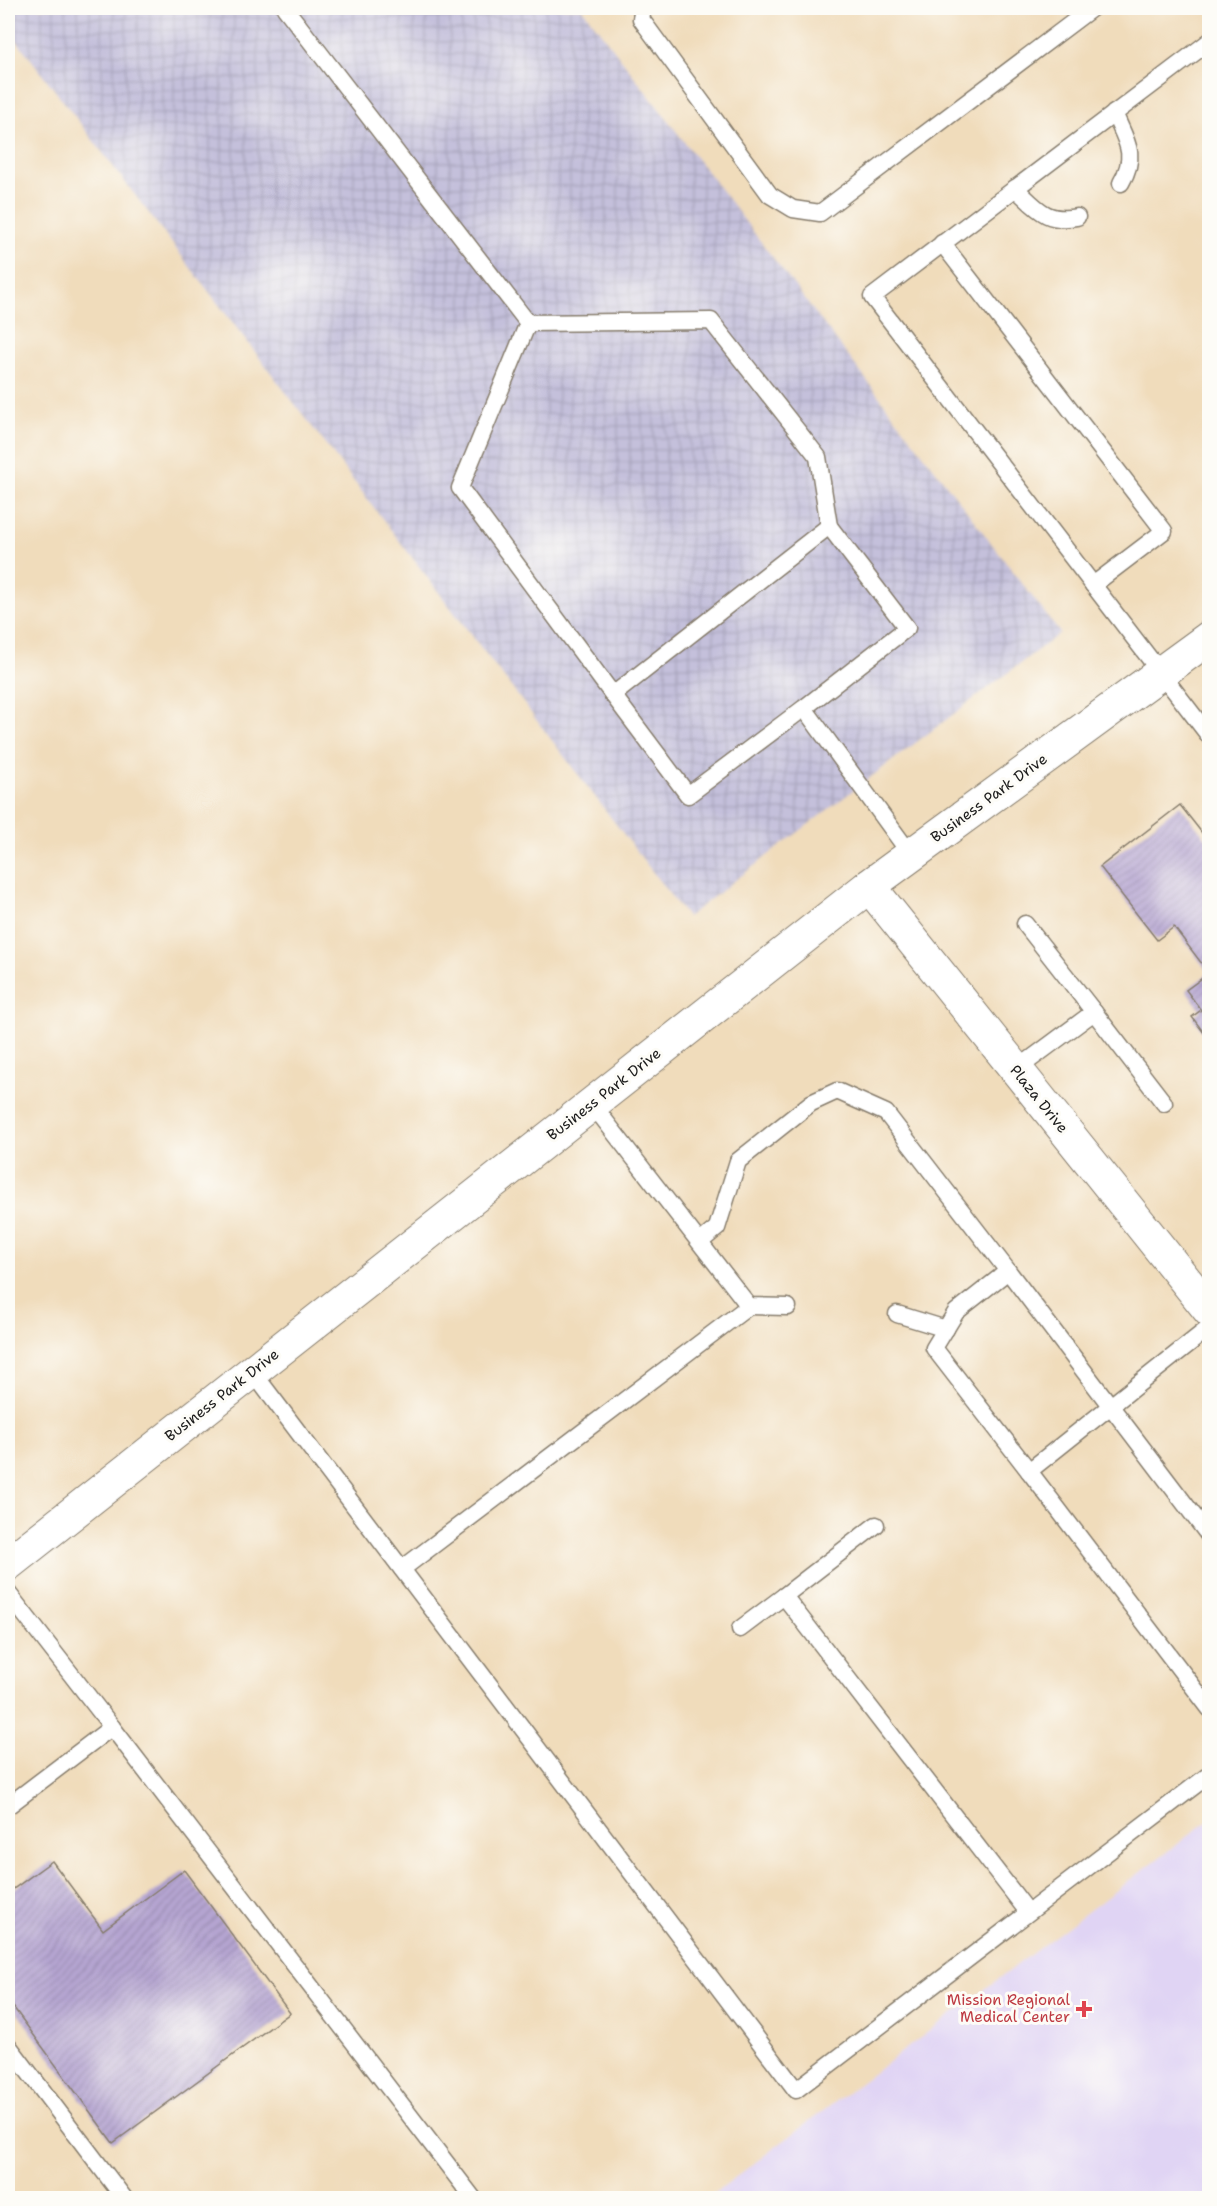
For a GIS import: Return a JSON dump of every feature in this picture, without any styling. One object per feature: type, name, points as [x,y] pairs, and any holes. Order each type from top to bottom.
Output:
[{"type":"street","name":"Business Park Drive","points":[[8,1564],[869,886],[1209,637]]},
{"type":"street","name":"Plaza Drive","points":[[869,886],[1209,1311]]},
{"type":"lane","points":[[285,8],[528,323]]},
{"type":"lane","points":[[643,8],[641,19],[770,195],[793,209],[820,213],[1092,8]]},
{"type":"lane","points":[[1209,41],[872,297],[1209,737]]},
{"type":"lane","points":[[1114,113],[1130,150],[1130,167],[1121,183]]},
{"type":"lane","points":[[1015,188],[1045,216],[1062,220],[1077,217]]},
{"type":"lane","points":[[942,243],[1164,531],[1093,585]]},
{"type":"lane","points":[[711,321],[818,457],[829,525],[908,628],[688,795],[460,488],[528,323],[711,321]]},
{"type":"lane","points":[[613,695],[829,525]]},
{"type":"lane","points":[[804,708],[911,855]]},
{"type":"lane","points":[[1025,924],[1164,1103]]},
{"type":"lane","points":[[1016,1070],[1094,1012]]},
{"type":"lane","points":[[700,1242],[717,1228],[738,1161],[811,1103],[837,1091],[886,1113],[1008,1270],[1209,1537]]},
{"type":"lane","points":[[592,1104],[749,1306]]},
{"type":"lane","points":[[1008,1270],[957,1312],[934,1348],[1209,1709]]},
{"type":"lane","points":[[402,1569],[749,1306],[788,1307]]},
{"type":"lane","points":[[897,1314],[946,1329]]},
{"type":"lane","points":[[1029,1471],[1209,1327]]},
{"type":"lane","points":[[252,1371],[796,2090],[1209,1774]]},
{"type":"lane","points":[[740,1629],[876,1525]]},
{"type":"lane","points":[[8,1593],[473,2199]]},
{"type":"lane","points":[[784,1596],[1029,1912]]},
{"type":"lane","points":[[8,1806],[112,1727]]},
{"type":"lane","points":[[8,2045],[124,2199]]},
{"type":"shaded area","points":[[8,8],[582,8],[1060,633],[687,917],[8,29]]},
{"type":"shaded area","name":"Mission Regional Medical Center","points":[[1209,1820],[1209,2198],[708,2198]]},
{"type":"building","points":[[1180,805],[1210,843],[1210,1041],[1192,1017],[1201,1010],[1186,990],[1209,973],[1174,927],[1157,940],[1100,867]]},
{"type":"building","points":[[52,1861],[103,1930],[184,1870],[290,2013],[113,2143],[8,2000],[8,1893]]},
{"type":"place","name":"Mission Regional Medical Center","points":[[1084,2009]]}]
